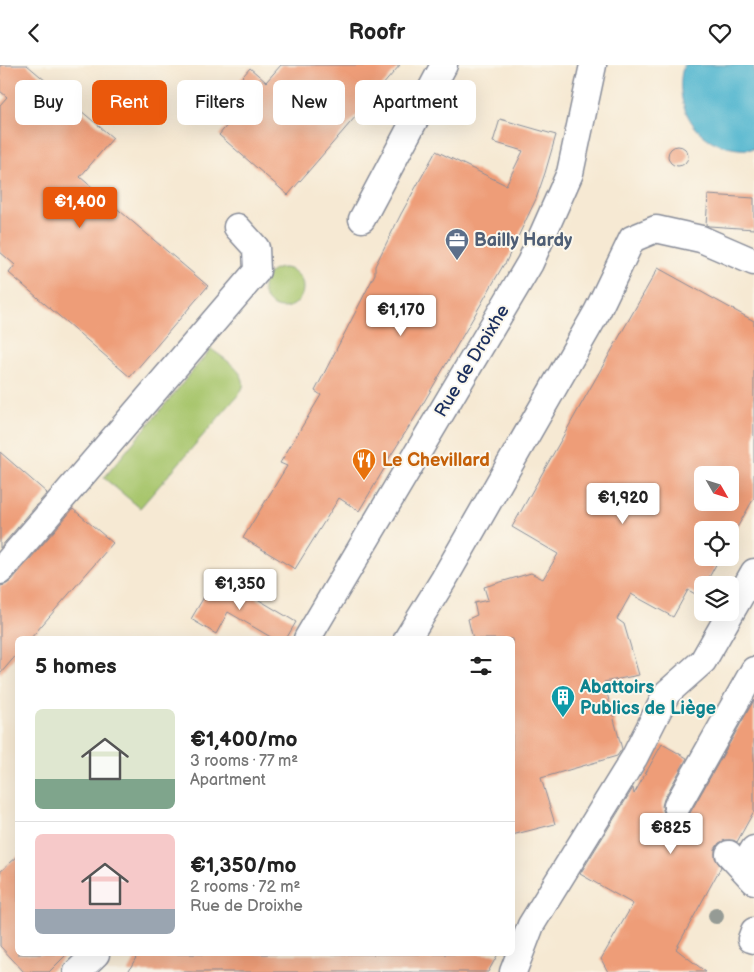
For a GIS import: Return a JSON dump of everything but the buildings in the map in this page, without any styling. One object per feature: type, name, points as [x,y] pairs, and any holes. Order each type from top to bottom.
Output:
[{"type":"street","points":[[362,219],[444,65]]},
{"type":"street","name":"Rue de Droixhe","points":[[309,636],[530,263],[570,173],[593,65]]},
{"type":"street","points":[[0,571],[257,271],[256,248],[236,227]]},
{"type":"street","points":[[409,636],[444,579],[597,311],[632,239],[656,229],[701,239],[754,262]]},
{"type":"street","points":[[513,972],[531,925],[634,759],[667,693],[703,661],[754,572]]},
{"type":"street","points":[[677,806],[754,670]]},
{"type":"street","points":[[742,852],[748,859],[754,862]]},
{"type":"street","points":[[742,852],[754,881]]},
{"type":"street","points":[[754,931],[752,939],[754,940]]},
{"type":"street","points":[[77,972],[94,956]]},
{"type":"green space","points":[[279,268],[287,268],[294,271],[300,277],[303,288],[300,299],[294,305],[287,308],[279,308],[272,305],[266,299],[263,292],[263,284],[266,277],[272,271]]},
{"type":"green space","points":[[211,349],[238,370],[243,381],[243,388],[140,508],[104,478]]},
{"type":"water","points":[[684,65],[754,65],[754,149],[729,148],[708,139],[699,131],[686,112],[682,99],[681,82]]},
{"type":"place","name":"Bailly Hardy","points":[[457,261]]},
{"type":"place","name":"Le Chevillard","points":[[364,481]]},
{"type":"place","name":"Abattoirs Publics de Liège","points":[[563,718]]}]
